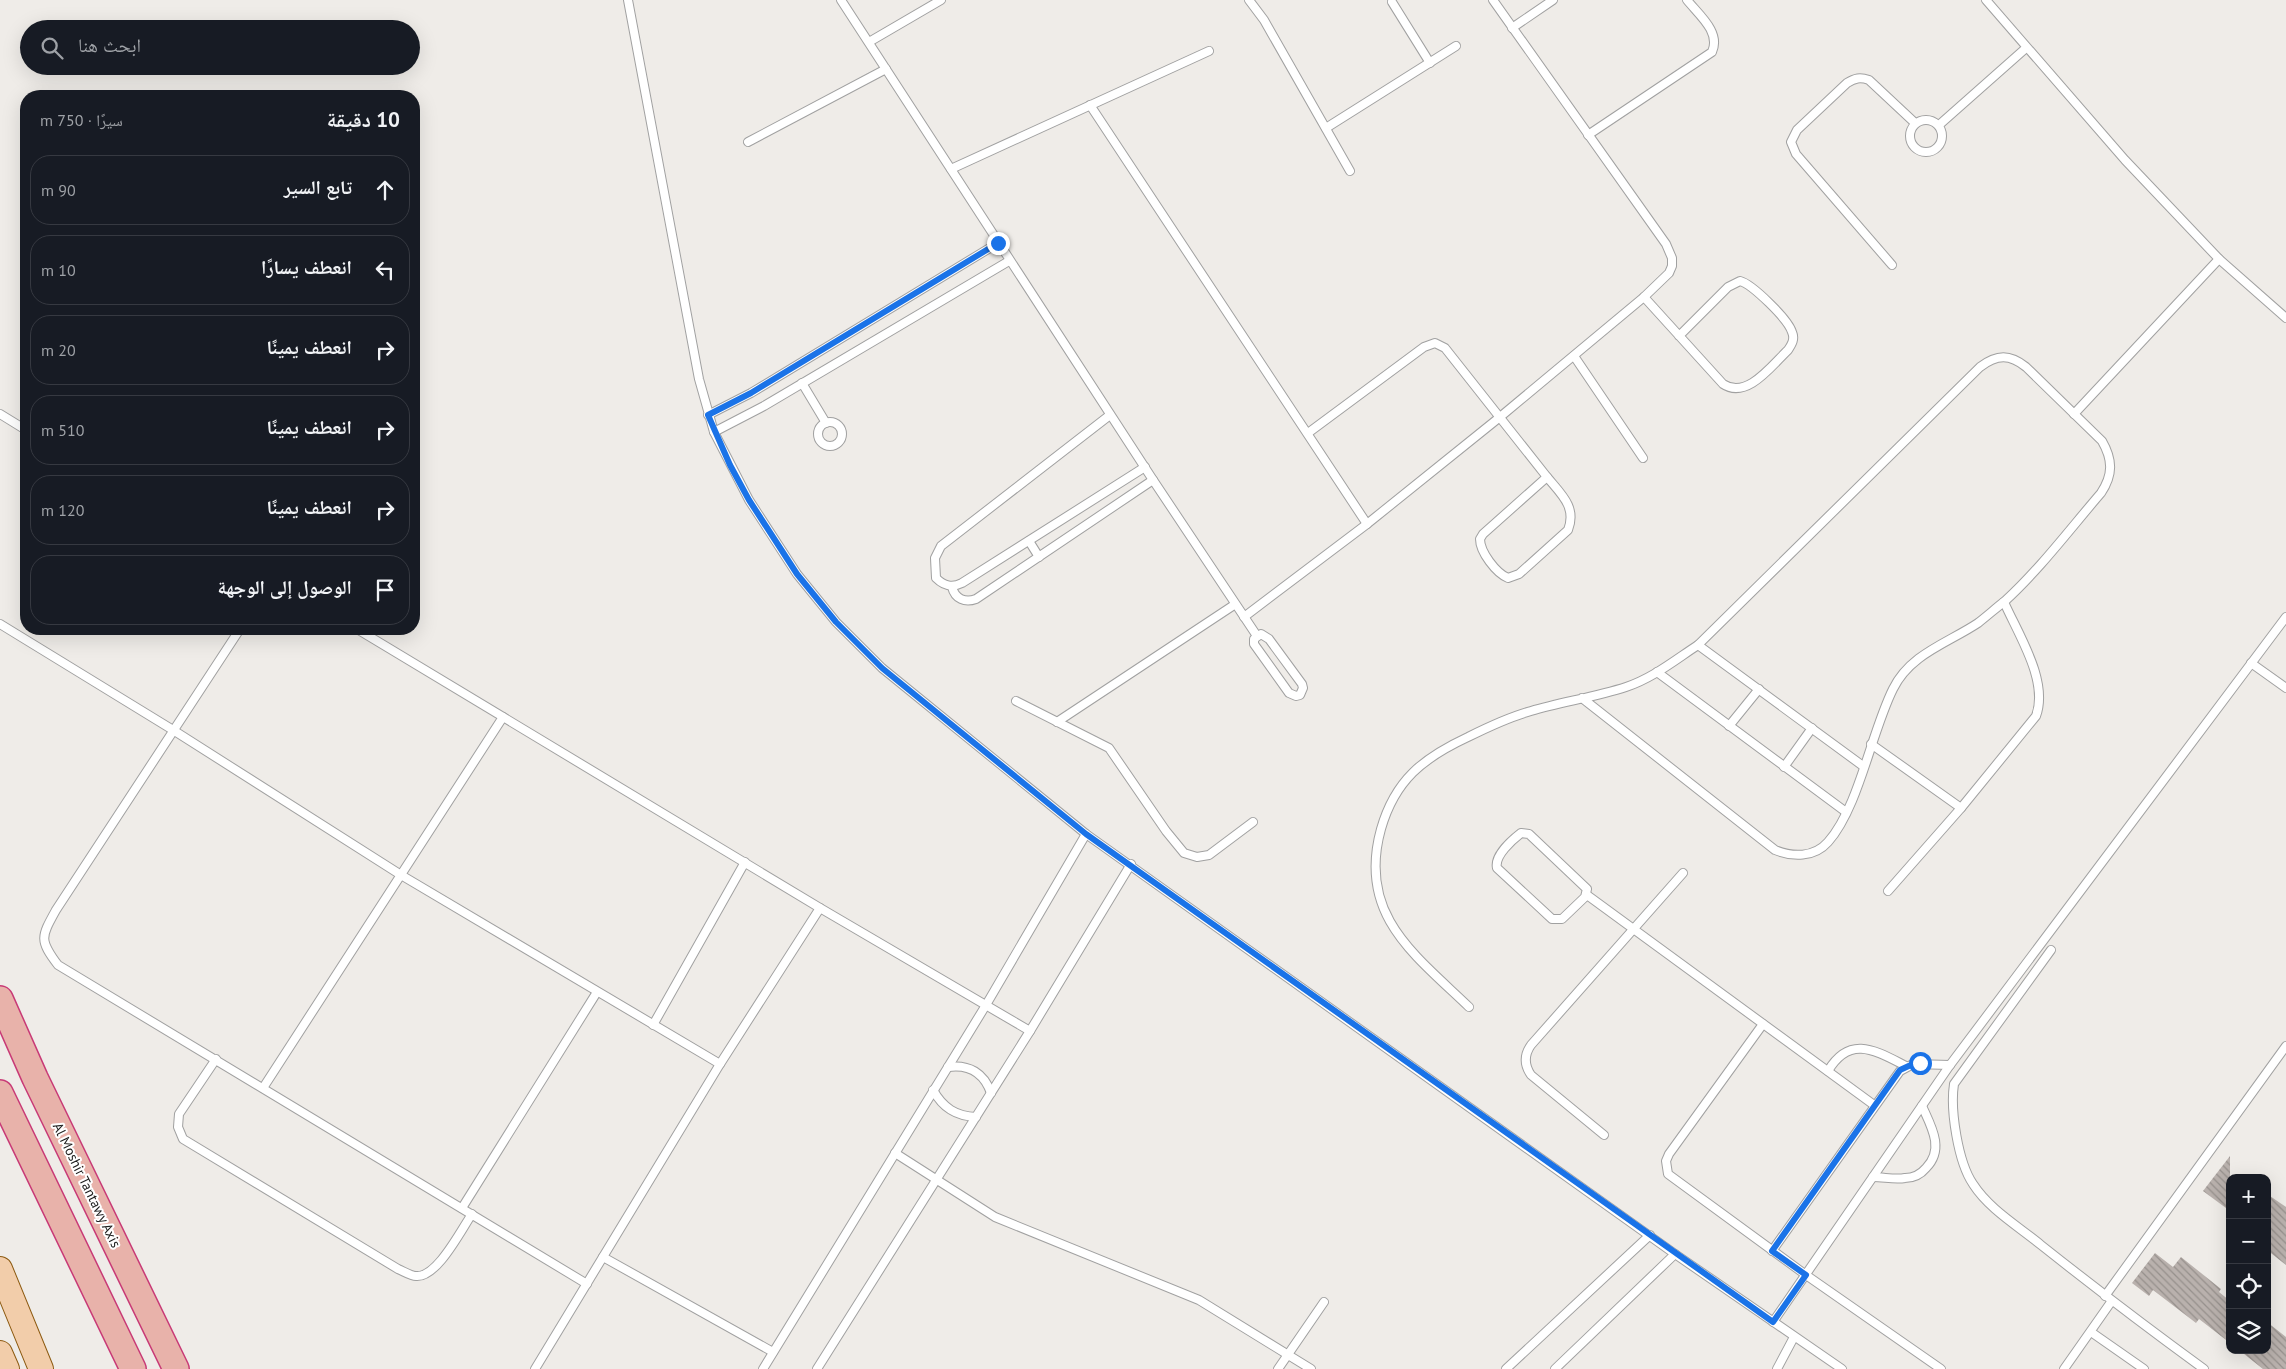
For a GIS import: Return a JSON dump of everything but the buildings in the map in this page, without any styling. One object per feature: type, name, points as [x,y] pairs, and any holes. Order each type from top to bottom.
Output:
[{"type":"highway","name":"Al Moshir Tantawy Axis","points":[[0,999],[35,1078],[176,1369]]},
{"type":"highway","points":[[0,1093],[133,1369]]},
{"type":"main road","points":[[0,1269],[41,1369]]},
{"type":"main road","points":[[0,1353],[7,1369]]},
{"type":"lane","points":[[628,0],[697,369],[708,415],[714,432],[749,500],[797,574],[836,622],[882,668],[1086,834],[1131,864],[1675,1254],[1842,1369]]},
{"type":"lane","points":[[842,0],[1110,415],[1234,605],[1257,636]]},
{"type":"lane","points":[[869,42],[941,0]]},
{"type":"lane","points":[[1249,0],[1264,20],[1350,170]]},
{"type":"lane","points":[[1244,617],[1367,524],[1500,417],[1644,297],[1669,273],[1672,258],[1670,251],[1493,0]]},
{"type":"lane","points":[[1512,28],[1553,0]]},
{"type":"lane","points":[[1588,135],[1712,52],[1715,42],[1712,31],[1687,0]]},
{"type":"lane","points":[[1986,0],[2125,160],[2219,259],[2286,318]]},
{"type":"lane","points":[[1392,2],[1430,63]]},
{"type":"lane","points":[[1326,128],[1456,46]]},
{"type":"lane","points":[[1939,125],[2026,48]]},
{"type":"lane","points":[[950,169],[1209,51]]},
{"type":"lane","points":[[748,142],[886,69]]},
{"type":"lane","points":[[1892,265],[1796,154],[1791,142],[1797,130],[1847,83],[1862,77],[1869,80],[1915,123]]},
{"type":"lane","points":[[1090,105],[1367,524]]},
{"type":"lane","points":[[1927,119],[1939,125],[1943,137],[1937,148],[1925,152],[1919,150],[1910,141],[1911,128],[1915,123],[1927,119]]},
{"type":"lane","points":[[708,415],[751,393],[998,243]]},
{"type":"lane","points":[[2074,414],[2219,259]]},
{"type":"lane","points":[[714,432],[802,383],[1010,261]]},
{"type":"lane","points":[[1644,297],[1679,336],[1723,384],[1730,388],[1739,389],[1751,383],[1788,350],[1793,343],[1793,336],[1788,324],[1751,286],[1740,281],[1728,286],[1679,336]]},
{"type":"lane","points":[[1308,433],[1424,346],[1435,343],[1446,348],[1566,500],[1571,510],[1568,530],[1520,574],[1508,578],[1502,575],[1483,550],[1480,539],[1483,534],[1547,477]]},
{"type":"lane","points":[[1574,356],[1643,458]]},
{"type":"lane","points":[[1469,1007],[1400,941],[1389,924],[1382,907],[1376,870],[1376,852],[1384,817],[1401,785],[1413,771],[1438,751],[1497,723],[1530,711],[1582,698],[1626,687],[1658,672],[1698,645],[1980,367],[1991,359],[2003,356],[2016,359],[2102,441],[2109,454],[2112,468],[2108,482],[2020,586],[1979,622],[1935,646],[1899,677],[1892,690],[1846,812],[1828,842],[1821,848],[1804,855],[1794,856],[1775,850],[1582,698]]},
{"type":"lane","points":[[802,383],[826,423]]},
{"type":"lane","points":[[0,414],[20,426]]},
{"type":"lane","points":[[1110,415],[941,546],[935,558],[936,578],[940,582],[952,586],[962,583],[1145,467]]},
{"type":"lane","points":[[952,586],[956,596],[966,601],[971,601],[1153,480]]},
{"type":"lane","points":[[1086,504],[1095,519]]},
{"type":"lane","points":[[1029,541],[1039,556]]},
{"type":"lane","points":[[1888,891],[1961,808],[2030,725],[2039,707],[2038,679],[2004,602]]},
{"type":"lane","points":[[1057,722],[1234,605]]},
{"type":"lane","points":[[1773,1322],[1950,1065],[2286,617]]},
{"type":"lane","points":[[0,624],[173,730],[401,875],[720,1064]]},
{"type":"lane","points":[[1261,634],[1269,639],[1302,684],[1303,688],[1300,695],[1296,696],[1289,693],[1254,644],[1257,636],[1261,634]]},
{"type":"lane","points":[[236,635],[56,910],[44,932],[46,948],[58,965],[587,1284]]},
{"type":"lane","points":[[367,635],[820,908],[1030,1031]]},
{"type":"lane","points":[[1698,645],[1863,766]]},
{"type":"lane","points":[[2251,663],[2286,688]]},
{"type":"lane","points":[[1658,672],[1846,812]]},
{"type":"lane","points":[[1729,726],[1759,690]]},
{"type":"lane","points":[[1016,701],[1108,748],[1184,853],[1197,857],[1209,855],[1253,822]]},
{"type":"lane","points":[[263,1088],[503,717]]},
{"type":"lane","points":[[1784,766],[1812,728]]},
{"type":"lane","points":[[1872,744],[1961,808]]},
{"type":"lane","points":[[763,1369],[986,1005],[1086,834]]},
{"type":"lane","points":[[1587,895],[1562,919],[1552,919],[1499,871],[1496,860],[1518,836],[1529,834],[1585,886],[1587,895],[1874,1104]]},
{"type":"lane","points":[[653,1025],[745,862]]},
{"type":"lane","points":[[817,1369],[1030,1031],[1131,864]]},
{"type":"lane","points":[[1604,1134],[1531,1075],[1526,1065],[1526,1054],[1531,1044],[1682,873]]},
{"type":"lane","points":[[534,1369],[720,1064],[820,908]]},
{"type":"lane","points":[[2051,950],[1956,1079],[1953,1091],[1958,1139],[1964,1166],[1979,1194],[2108,1299],[2204,1369]]},
{"type":"lane","points":[[462,1208],[597,992]]},
{"type":"lane","points":[[1763,1024],[1669,1154],[1666,1168],[1672,1178],[1772,1251],[1941,1369]]},
{"type":"lane","points":[[2064,1369],[2091,1332],[2108,1299],[2286,1046]]},
{"type":"lane","points":[[1828,1072],[1839,1057],[1846,1052],[1862,1048],[1879,1052],[1906,1066]]},
{"type":"lane","points":[[216,1059],[179,1114],[178,1127],[183,1139],[398,1269],[416,1276],[429,1273],[439,1264],[472,1214]]},
{"type":"lane","points":[[1772,1251],[1874,1104],[1900,1070],[1906,1066],[1920,1063],[1950,1065]]},
{"type":"lane","points":[[948,1066],[966,1067],[975,1070],[988,1084],[991,1093]]},
{"type":"lane","points":[[933,1090],[950,1110],[967,1117],[976,1117]]},
{"type":"lane","points":[[1873,1177],[1905,1178],[1922,1172],[1929,1166],[1934,1158],[1936,1140],[1922,1106]]},
{"type":"lane","points":[[895,1153],[995,1216],[1199,1300],[1311,1369]]},
{"type":"lane","points":[[1506,1369],[1650,1235]]},
{"type":"lane","points":[[1555,1369],[1675,1254]]},
{"type":"lane","points":[[603,1257],[773,1352]]},
{"type":"lane","points":[[1278,1369],[1324,1302]]},
{"type":"lane","points":[[2091,1332],[2144,1369]]},
{"type":"lane","points":[[1777,1369],[1794,1336]]},
{"type":"route","points":[[998,243],[751,393],[708,415],[714,432],[749,500],[797,574],[836,622],[882,668],[1086,834],[1131,864],[1675,1254],[1773,1322],[1806,1275],[1772,1251],[1874,1104],[1900,1070],[1906,1066],[1920,1063]]}]
